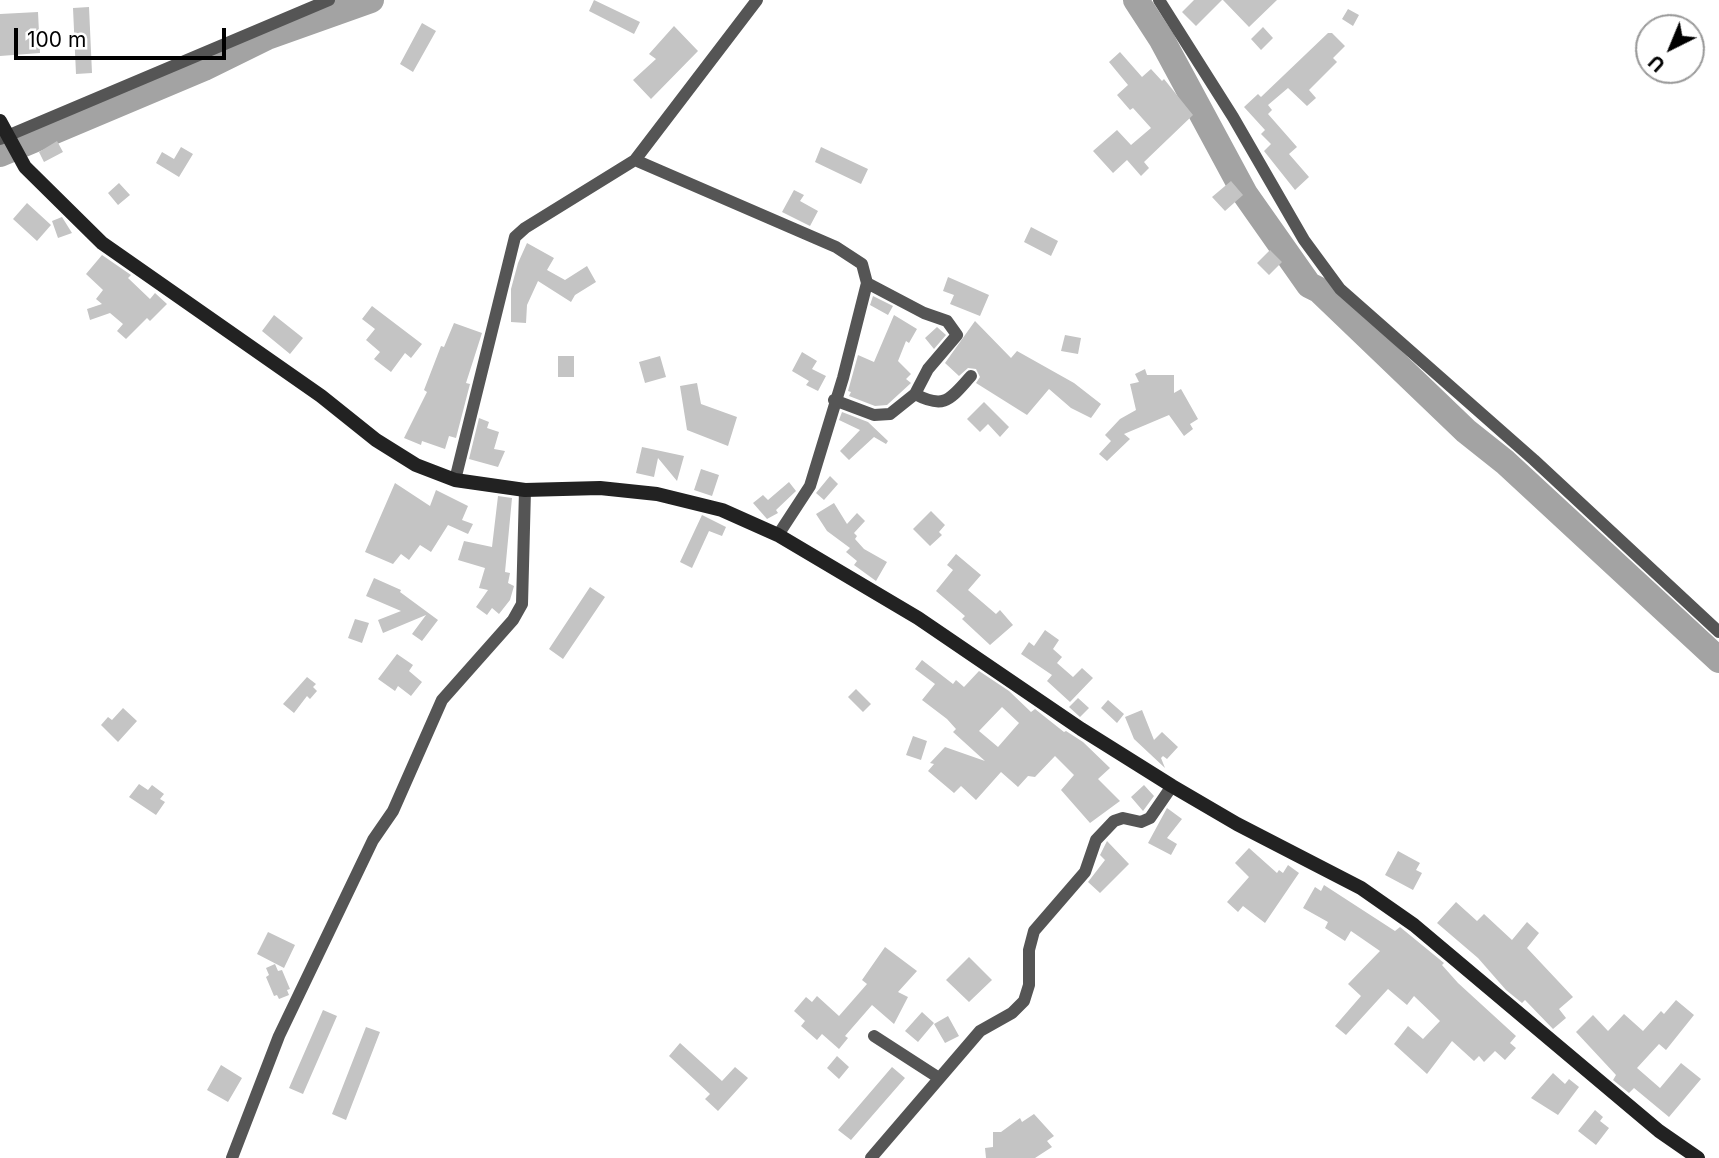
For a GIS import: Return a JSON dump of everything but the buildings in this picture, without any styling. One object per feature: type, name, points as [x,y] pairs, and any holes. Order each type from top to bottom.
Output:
[{"type":"street","points":[[5,138],[329,0]]},
{"type":"street","points":[[455,480],[515,237],[525,228],[635,160],[757,0]]},
{"type":"street","points":[[1158,0],[1233,117],[1304,240],[1340,289],[1534,460],[1719,632]]},
{"type":"street","points":[[0,121],[5,138],[16,154],[60,203],[102,243],[321,396],[376,440],[416,465],[455,480],[525,489],[600,488],[657,494],[722,510],[778,535],[918,618],[1081,729],[1172,786],[1237,824],[1361,888],[1414,925],[1658,1131],[1698,1158]]},
{"type":"street","points":[[635,160],[836,247],[862,264],[867,283],[843,379],[834,400],[810,486],[778,535]]},
{"type":"street","points":[[834,400],[882,417],[915,394],[928,369],[957,335],[955,327],[867,283]]},
{"type":"street","points":[[915,394],[933,403],[940,403],[949,399],[971,376]]},
{"type":"street","points":[[232,1158],[251,1102],[279,1036],[373,840],[393,811],[427,727],[442,700],[513,620],[522,604],[525,489]]},
{"type":"street","points":[[872,1158],[985,1026],[1012,1013],[1024,1001],[1029,985],[1029,950],[1034,931],[1085,872],[1096,840],[1114,821],[1123,818],[1141,822],[1150,818],[1172,786]]},
{"type":"street","points":[[874,1035],[939,1078]]},
{"type":"waterway","points":[[0,154],[204,68],[267,37],[371,0]]},
{"type":"waterway","points":[[1136,0],[1162,40],[1245,194],[1309,285],[1319,290],[1466,431],[1505,462],[1719,660]]}]
